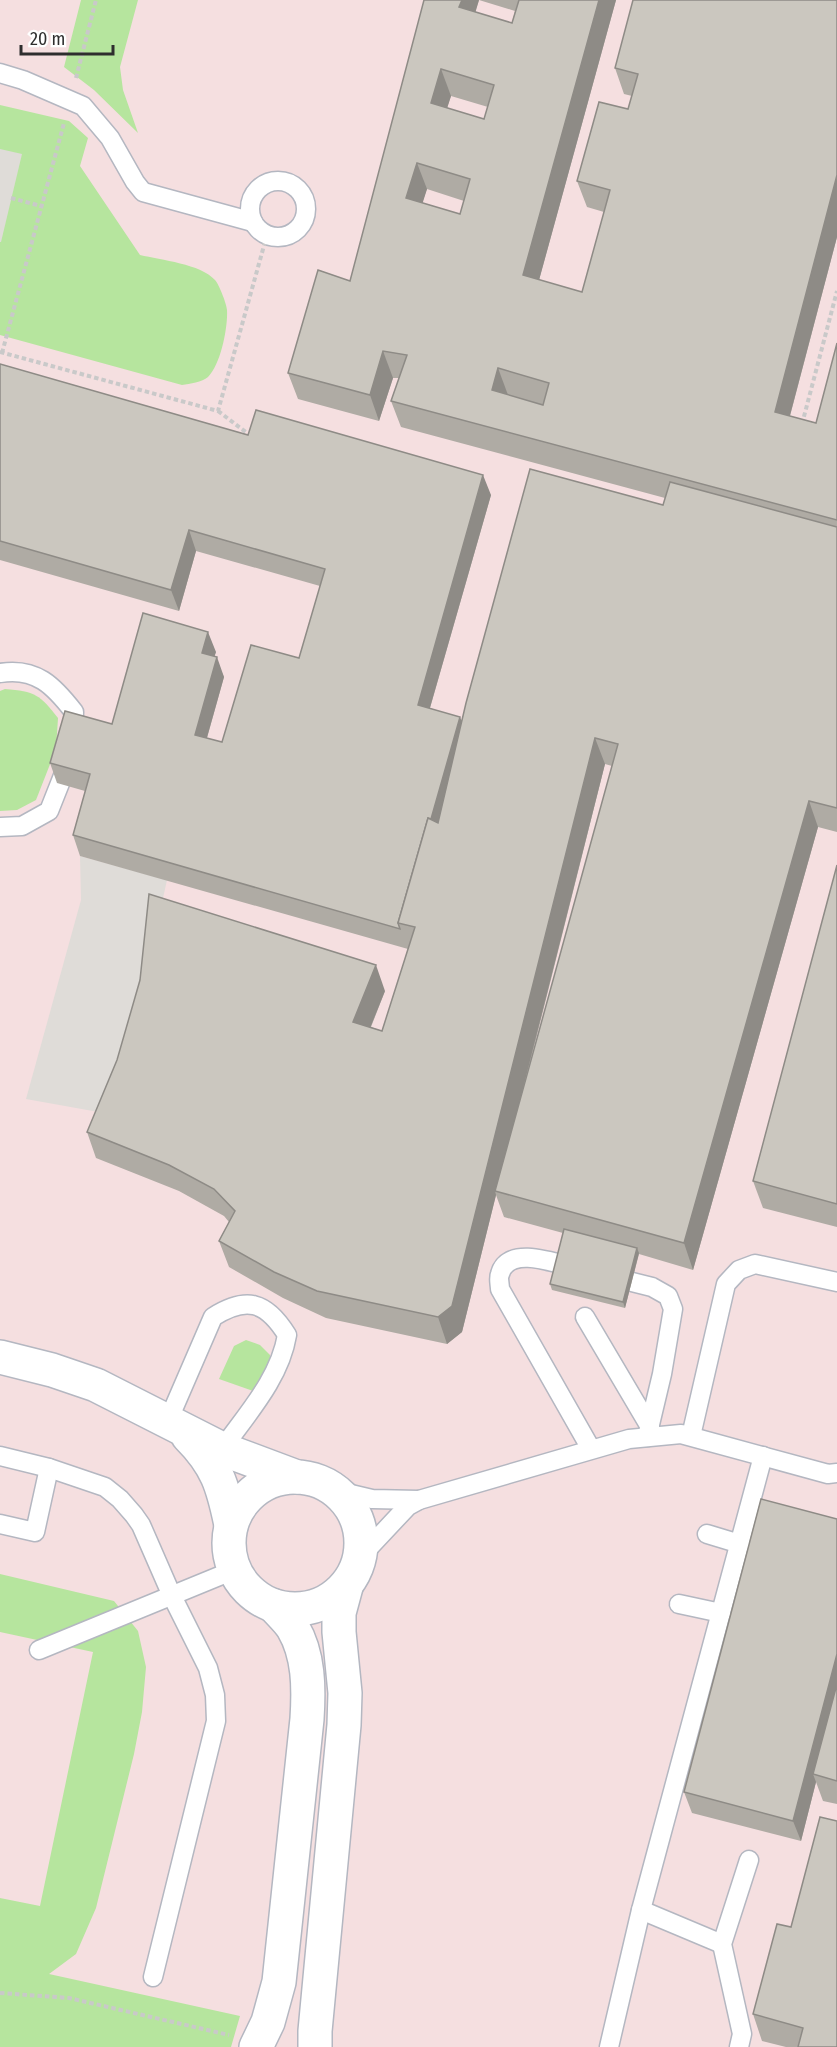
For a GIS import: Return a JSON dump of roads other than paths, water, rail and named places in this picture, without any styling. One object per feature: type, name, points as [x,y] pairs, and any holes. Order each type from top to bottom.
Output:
[{"type":"street","points":[[0,1358],[52,1370],[96,1385],[222,1449],[297,1477],[316,1481],[334,1490],[348,1503],[357,1519],[362,1537],[361,1556],[346,1587],[339,1613],[345,1693],[344,1725],[315,2047]]},
{"type":"street","points":[[174,1425],[201,1449],[222,1483],[231,1525],[229,1548],[234,1570],[244,1586],[258,1598],[274,1606],[293,1610],[313,1608],[331,1600],[346,1587]]},
{"type":"street","points":[[231,1525],[241,1505],[256,1490],[276,1480],[297,1477]]},
{"type":"street","points":[[257,2044],[268,2022],[279,1982],[309,1690],[307,1669],[301,1647],[292,1627],[274,1606]]},
{"type":"lane","points":[[0,73],[23,80],[83,106],[110,138],[143,192],[252,222],[267,235],[284,236],[293,233],[300,226],[306,210],[300,192],[283,181],[264,185],[256,191],[251,200],[252,222]]},
{"type":"lane","points":[[0,673],[33,675],[56,689],[74,712],[72,753],[49,811],[22,826],[0,827]]},
{"type":"lane","points":[[591,1449],[500,1289],[500,1274],[506,1264],[524,1256],[652,1287],[668,1296],[673,1309],[662,1374],[648,1432]]},
{"type":"lane","points":[[691,1436],[726,1284],[739,1270],[755,1264],[837,1282]]},
{"type":"lane","points":[[174,1425],[213,1317],[229,1307],[245,1304],[259,1307],[277,1319],[287,1335],[285,1349],[278,1366],[254,1405],[222,1449]]},
{"type":"lane","points":[[585,1317],[648,1432]]},
{"type":"lane","points":[[361,1556],[408,1506],[419,1500],[648,1432],[691,1436],[828,1474],[837,1473]]},
{"type":"lane","points":[[0,1456],[49,1468],[105,1487],[120,1499],[141,1525],[172,1596],[208,1668],[215,1695],[216,1721],[153,1977]]},
{"type":"lane","points":[[609,2047],[641,1910],[763,1456]]},
{"type":"lane","points":[[0,1524],[35,1532],[49,1468]]},
{"type":"lane","points":[[334,1490],[372,1499],[419,1500]]},
{"type":"lane","points":[[707,1534],[740,1544]]},
{"type":"lane","points":[[39,1650],[234,1570]]},
{"type":"lane","points":[[679,1604],[722,1613]]},
{"type":"lane","points":[[739,2047],[742,2034],[722,1944],[749,1860]]},
{"type":"lane","points":[[641,1910],[722,1944]]}]
